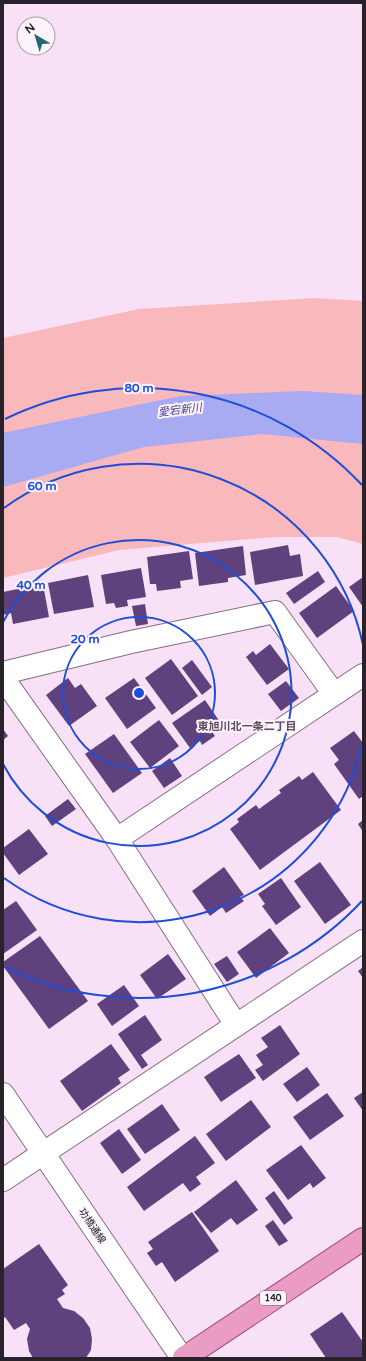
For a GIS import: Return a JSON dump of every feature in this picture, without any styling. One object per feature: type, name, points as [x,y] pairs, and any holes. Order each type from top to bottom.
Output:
[{"type":"main road","name":"140","points":[[183,1358],[363,1239]]},
{"type":"street","points":[[3,673],[131,642],[275,612],[334,694]]},
{"type":"street","points":[[117,839],[363,675]]},
{"type":"street","points":[[3,678],[117,839],[236,1025]]},
{"type":"street","points":[[3,1180],[363,941]]},
{"type":"street","name":"功橋通線","points":[[3,1094],[183,1358]]},
{"type":"shaded area","points":[[314,298],[363,301],[363,544],[337,537],[275,537],[119,550],[3,578],[3,338],[139,309]]},
{"type":"water","name":"愛宕新川","points":[[303,391],[363,395],[363,444],[262,434],[144,447],[3,487],[3,433],[180,396]]},
{"type":"building","points":[[288,545],[290,556],[300,554],[303,576],[255,585],[250,552]]},
{"type":"building","points":[[243,546],[246,575],[228,578],[228,582],[199,586],[195,553]]},
{"type":"building","points":[[189,551],[193,579],[180,581],[181,588],[157,591],[156,584],[150,584],[147,557]]},
{"type":"building","points":[[141,568],[146,597],[127,600],[128,606],[116,608],[114,603],[106,604],[101,575]]},
{"type":"building","points":[[318,571],[325,582],[294,604],[286,593]]},
{"type":"building","points":[[88,575],[94,607],[54,614],[48,583]]},
{"type":"building","points":[[363,577],[363,607],[349,587]]},
{"type":"building","points":[[43,584],[49,617],[13,624],[11,613],[3,615],[3,592]]},
{"type":"building","points":[[336,586],[354,611],[317,638],[299,613]]},
{"type":"building","points":[[145,604],[148,624],[136,626],[132,606]]},
{"type":"building","points":[[270,644],[289,669],[267,685],[246,657],[253,651],[256,655]]},
{"type":"building","points":[[171,659],[198,696],[172,715],[145,678]]},
{"type":"building","points":[[192,660],[212,687],[202,695],[182,668]]},
{"type":"building","points":[[68,678],[75,688],[81,684],[97,706],[69,726],[46,695]]},
{"type":"building","points":[[134,678],[156,708],[127,729],[105,698]]},
{"type":"building","points":[[286,681],[299,698],[281,711],[268,694]]},
{"type":"building","points":[[205,700],[222,725],[212,732],[215,736],[202,745],[200,741],[190,748],[172,723]]},
{"type":"building","points":[[159,720],[179,746],[150,768],[130,742]]},
{"type":"building","points":[[3,729],[8,736],[3,740]]},
{"type":"building","points":[[354,731],[363,743],[363,796],[359,799],[334,764],[339,760],[330,748]]},
{"type":"building","points":[[114,734],[142,773],[113,793],[85,754]]},
{"type":"building","points":[[170,758],[182,776],[164,788],[152,771]]},
{"type":"building","points":[[313,772],[341,810],[260,870],[230,829],[239,822],[237,819],[256,805],[259,809],[281,793],[279,790],[299,776],[302,780]]},
{"type":"building","points":[[68,799],[76,809],[52,826],[45,816]]},
{"type":"building","points":[[363,820],[363,832],[358,824]]},
{"type":"building","points":[[29,829],[48,854],[19,875],[3,853],[3,848]]},
{"type":"building","points":[[320,862],[351,905],[325,924],[294,881]]},
{"type":"building","points":[[224,867],[244,895],[240,897],[244,901],[226,913],[222,907],[210,916],[192,891]]},
{"type":"building","points":[[281,878],[301,907],[276,925],[262,906],[265,904],[258,894]]},
{"type":"building","points":[[16,901],[37,930],[3,954],[3,910]]},
{"type":"building","points":[[270,928],[289,953],[256,978],[237,952]]},
{"type":"building","points":[[40,936],[88,1001],[49,1029],[3,966],[3,962]]},
{"type":"building","points":[[168,954],[186,979],[157,999],[140,975]]},
{"type":"building","points":[[227,956],[239,974],[227,982],[214,964]]},
{"type":"building","points":[[363,967],[363,978],[358,971]]},
{"type":"building","points":[[124,985],[139,1006],[112,1026],[97,1004]]},
{"type":"building","points":[[145,1015],[162,1040],[141,1055],[148,1065],[142,1069],[118,1034]]},
{"type":"building","points":[[280,1025],[300,1054],[263,1081],[255,1070],[263,1065],[256,1055],[268,1047],[261,1038]]},
{"type":"building","points":[[111,1044],[130,1070],[118,1078],[121,1083],[82,1111],[60,1081]]},
{"type":"building","points":[[239,1054],[256,1078],[221,1102],[204,1077]]},
{"type":"building","points":[[307,1067],[320,1085],[297,1102],[283,1084]]},
{"type":"building","points":[[363,1092],[363,1111],[354,1098]]},
{"type":"building","points":[[327,1093],[344,1116],[310,1140],[293,1117]]},
{"type":"building","points":[[251,1100],[271,1127],[226,1161],[206,1134]]},
{"type":"building","points":[[162,1104],[180,1130],[145,1154],[127,1129]]},
{"type":"building","points":[[119,1129],[141,1160],[122,1174],[100,1143]]},
{"type":"building","points":[[195,1136],[215,1163],[196,1177],[201,1184],[190,1192],[183,1183],[144,1211],[127,1187]]},
{"type":"building","points":[[301,1145],[326,1178],[313,1188],[310,1183],[288,1200],[266,1170]]},
{"type":"building","points":[[236,1180],[258,1210],[237,1225],[231,1218],[211,1233],[194,1212]]},
{"type":"building","points":[[274,1191],[293,1218],[284,1225],[265,1198]]},
{"type":"building","points":[[192,1212],[219,1251],[175,1282],[162,1262],[156,1266],[147,1253],[153,1249],[148,1242]]},
{"type":"building","points":[[273,1220],[288,1241],[279,1246],[265,1226]]},
{"type":"building","points":[[39,1244],[68,1285],[62,1290],[65,1294],[57,1299],[63,1308],[74,1311],[83,1318],[90,1328],[92,1339],[91,1350],[86,1358],[33,1358],[29,1351],[27,1339],[30,1329],[26,1323],[14,1330],[5,1317],[3,1319],[3,1269]]},
{"type":"building","points":[[342,1312],[363,1342],[363,1358],[326,1358],[310,1334]]},
{"type":"district","name":"東旭川北一条二丁目","points":[[247,726]]}]
